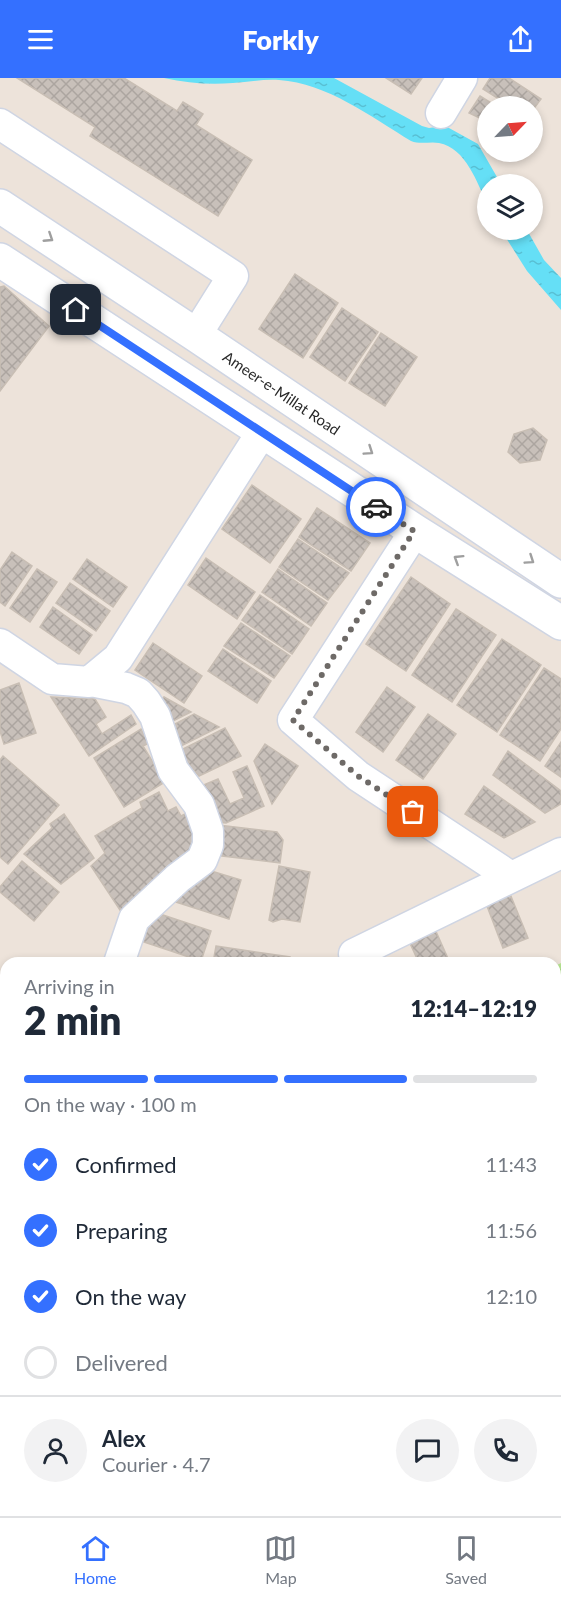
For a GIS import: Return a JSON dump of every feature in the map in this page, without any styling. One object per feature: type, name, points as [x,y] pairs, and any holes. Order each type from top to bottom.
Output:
[{"type":"main road","name":"Ameer-e-Millat Road","points":[[0,206],[561,581]]},
{"type":"main road","points":[[0,260],[414,531],[561,623]]},
{"type":"main road","points":[[171,371],[196,335]]},
{"type":"street","points":[[441,114],[462,78]]},
{"type":"street","points":[[0,124],[233,276],[196,335]]},
{"type":"street","points":[[91,681],[118,658],[262,432]]},
{"type":"street","points":[[414,531],[293,720],[358,776],[511,877]]},
{"type":"street","points":[[0,644],[52,679],[91,681],[126,688],[138,693],[154,717],[173,770],[199,805],[208,831],[208,845],[202,860],[178,878],[134,920],[121,957]]},
{"type":"street","points":[[354,954],[561,853]]},
{"type":"water","points":[[164,78],[334,78],[422,126],[449,128],[477,143],[477,162],[488,162],[495,174],[477,174],[477,181],[463,159],[448,146],[411,141],[348,103],[314,87],[279,80],[215,84]]},
{"type":"water","points":[[507,240],[533,240],[544,260],[561,278],[561,310],[527,271]]},
{"type":"building","points":[[17,78],[124,78],[177,111],[183,102],[203,114],[196,125],[252,160],[218,216],[90,136],[95,127]]},
{"type":"building","points":[[386,78],[422,78],[411,94]]},
{"type":"building","points":[[490,78],[509,78],[536,96],[494,96],[483,89]]},
{"type":"building","points":[[477,101],[477,117],[469,113]]},
{"type":"building","points":[[295,274],[338,303],[303,358],[259,329]]},
{"type":"building","points":[[4,286],[49,326],[0,391],[0,287]]},
{"type":"building","points":[[342,308],[378,332],[345,381],[310,357]]},
{"type":"building","points":[[381,333],[417,357],[385,406],[349,383]]},
{"type":"building","points":[[533,428],[547,440],[540,460],[520,463],[508,452],[514,434]]},
{"type":"building","points":[[252,485],[301,519],[270,563],[222,529]]},
{"type":"building","points":[[317,508],[370,543],[351,571],[299,537]]},
{"type":"building","points":[[298,539],[349,573],[328,600],[279,567]]},
{"type":"building","points":[[12,552],[32,566],[5,606],[0,602],[0,570]]},
{"type":"building","points":[[206,558],[255,592],[237,619],[188,585]]},
{"type":"building","points":[[87,559],[127,587],[113,607],[73,579]]},
{"type":"building","points":[[37,569],[57,582],[30,622],[10,608]]},
{"type":"building","points":[[278,569],[327,603],[311,626],[262,592]]},
{"type":"building","points":[[411,577],[450,604],[406,671],[366,644]]},
{"type":"building","points":[[70,583],[110,611],[96,631],[56,603]]},
{"type":"building","points":[[260,595],[309,629],[292,654],[242,620]]},
{"type":"building","points":[[53,607],[92,635],[79,654],[40,627]]},
{"type":"building","points":[[456,609],[496,635],[452,702],[412,675]]},
{"type":"building","points":[[241,623],[290,656],[274,678],[224,646]]},
{"type":"building","points":[[502,639],[541,665],[497,732],[457,705]]},
{"type":"building","points":[[153,643],[202,676],[184,703],[135,670]]},
{"type":"building","points":[[223,649],[271,681],[257,703],[208,671]]},
{"type":"building","points":[[544,668],[561,679],[561,729],[540,761],[500,735]]},
{"type":"building","points":[[19,683],[36,733],[4,744],[0,731],[0,690]]},
{"type":"building","points":[[387,687],[415,707],[383,752],[356,732]]},
{"type":"building","points":[[51,697],[95,699],[106,717],[96,724],[102,734],[131,715],[136,724],[89,756]]},
{"type":"building","points":[[164,697],[191,712],[163,726],[153,706]]},
{"type":"building","points":[[194,714],[219,727],[177,748],[167,728]]},
{"type":"building","points":[[428,714],[456,734],[423,779],[396,760]]},
{"type":"building","points":[[225,728],[241,756],[199,776],[177,752]]},
{"type":"building","points":[[141,729],[149,743],[143,746],[165,782],[124,807],[94,758]]},
{"type":"building","points":[[561,742],[561,777],[545,766]]},
{"type":"building","points":[[265,744],[298,766],[272,804],[254,761]]},
{"type":"building","points":[[508,751],[561,791],[561,804],[545,813],[493,775]]},
{"type":"building","points":[[3,756],[59,805],[8,864],[0,857],[0,760]]},
{"type":"building","points":[[247,766],[264,806],[226,823],[216,822],[199,787],[218,779],[230,804],[244,798],[233,772]]},
{"type":"building","points":[[484,786],[535,822],[504,838],[465,814]]},
{"type":"building","points":[[159,792],[168,811],[176,807],[181,816],[185,814],[199,846],[122,913],[91,866],[105,853],[95,836],[142,808],[140,802]]},
{"type":"building","points":[[64,814],[94,858],[61,884],[24,854],[52,828],[50,824]]},
{"type":"building","points":[[218,825],[277,832],[283,840],[280,863],[214,855]]},
{"type":"building","points":[[22,861],[59,892],[34,921],[0,892],[0,887]]},
{"type":"building","points":[[279,866],[310,872],[300,922],[282,919],[273,922],[269,920]]},
{"type":"building","points":[[198,867],[241,880],[229,919],[163,898]]},
{"type":"building","points":[[506,884],[528,938],[503,948],[482,893]]},
{"type":"building","points":[[151,911],[211,931],[202,957],[189,957],[141,941]]},
{"type":"building","points":[[430,918],[447,957],[416,957],[404,930]]},
{"type":"building","points":[[216,946],[290,957],[214,957]]},
{"type":"way so far","points":[[376,507],[414,531],[293,720],[358,776],[413,812]]},
{"type":"route","points":[[76,310],[376,507]]}]
